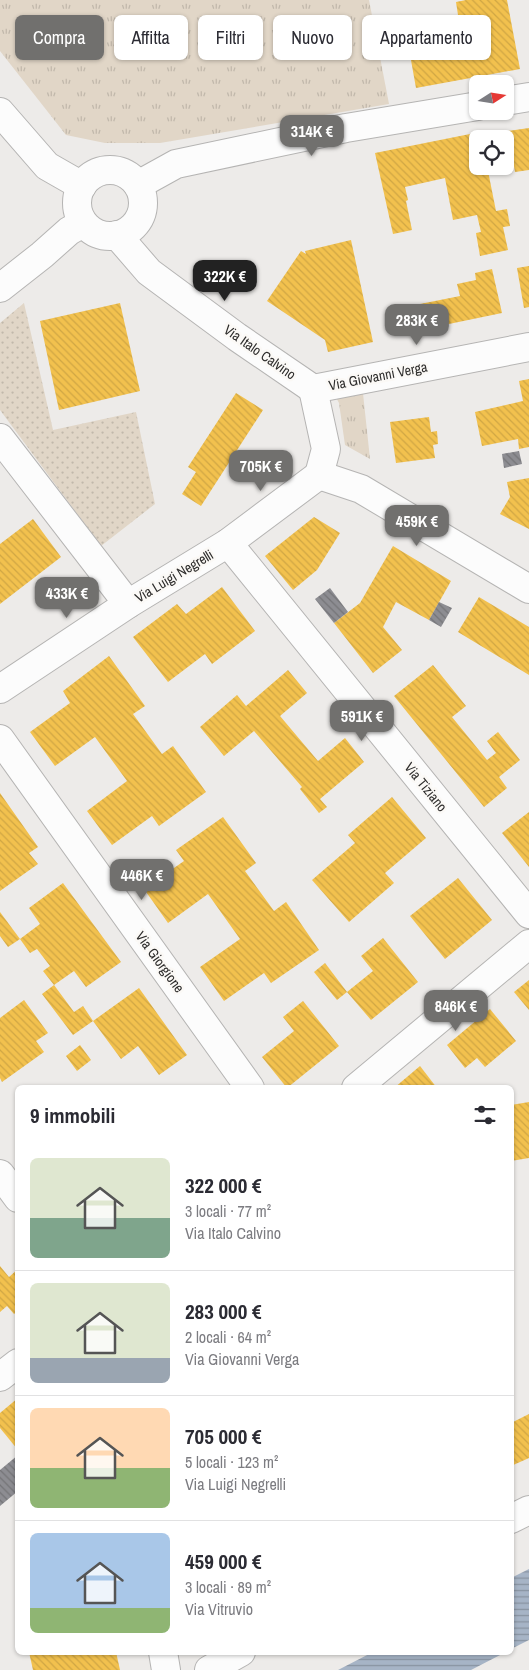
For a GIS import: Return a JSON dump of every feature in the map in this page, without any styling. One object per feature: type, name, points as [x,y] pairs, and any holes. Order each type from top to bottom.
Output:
[{"type":"street","points":[[514,100],[529,97]]},
{"type":"street","points":[[138,186],[176,164],[346,128],[469,108]]},
{"type":"street","points":[[0,112],[47,166],[82,186]]},
{"type":"street","points":[[109,170],[125,174],[138,186],[142,202],[138,220],[133,227],[117,236],[108,236],[98,234],[83,223],[76,201],[82,186],[93,174],[109,170]]},
{"type":"street","points":[[0,288],[69,231],[83,223]]},
{"type":"street","name":"Via Italo Calvino","points":[[117,236],[149,272],[237,337],[313,389]]},
{"type":"street","name":"Via Giovanni Verga","points":[[319,475],[326,449],[313,389],[529,347]]},
{"type":"street","points":[[0,438],[128,604]]},
{"type":"street","points":[[319,475],[361,489],[529,589]]},
{"type":"street","name":"Via Luigi Negrelli","points":[[0,690],[128,604],[228,543],[319,475]]},
{"type":"street","name":"Via Tiziano","points":[[228,543],[529,914]]},
{"type":"street","name":"Via Giorgione","points":[[0,739],[248,1085]]},
{"type":"street","points":[[360,1085],[529,944]]},
{"type":"street","points":[[0,1174],[15,1194]]},
{"type":"street","points":[[0,1377],[15,1365]]},
{"type":"street","points":[[514,1518],[529,1510]]},
{"type":"street","points":[[163,1655],[166,1670]]},
{"type":"street","points":[[209,1670],[236,1655]]},
{"type":"green space","points":[[0,0],[369,0],[372,15],[362,15],[362,60],[381,60],[389,104],[160,143],[105,143],[66,135],[0,51]]},
{"type":"green space","points":[[24,303],[53,430],[136,412],[155,504],[101,546],[0,410],[0,323]]},
{"type":"green space","points":[[362,384],[370,459],[345,445],[339,403],[332,390]]},
{"type":"water","points":[[529,1569],[529,1640],[514,1648],[514,1576]]},
{"type":"water","points":[[367,1655],[500,1655],[471,1670],[338,1670]]},
{"type":"building: Abitazioni","points":[[466,0],[507,0],[520,69],[487,75],[469,75],[469,78],[416,88],[411,60],[491,60],[491,15],[458,15],[456,2]]},
{"type":"building: Abitazioni","points":[[529,128],[529,170],[515,172],[514,130]]},
{"type":"building: Abitazioni","points":[[469,134],[469,175],[489,175],[496,211],[507,209],[510,226],[503,227],[508,250],[480,256],[476,233],[481,232],[477,215],[453,220],[445,178],[405,187],[412,230],[393,234],[375,153]]},
{"type":"building: Abitazioni","points":[[351,240],[373,342],[328,352],[325,340],[267,301],[301,251],[306,254],[305,251]]},
{"type":"building: Abitazioni","points":[[529,266],[529,307],[524,308],[517,268]]},
{"type":"building: Abitazioni","points":[[492,269],[502,313],[420,330],[415,305],[460,296],[457,284],[476,280],[475,273]]},
{"type":"building: Abitazioni","points":[[120,303],[140,391],[59,410],[40,321]]},
{"type":"building: Abitazioni","points":[[529,379],[529,447],[519,449],[518,439],[482,446],[475,412],[523,401],[519,381]]},
{"type":"building: Abitazioni","points":[[236,393],[263,410],[201,506],[182,494],[196,472],[188,467]]},
{"type":"building: Abitazioni","points":[[429,417],[431,432],[437,431],[438,444],[433,445],[435,458],[396,463],[390,422]]},
{"type":"building: Abitazioni","points":[[529,478],[529,529],[500,514],[510,497],[507,482]]},
{"type":"building: Abitazioni","points":[[314,517],[340,533],[317,570],[293,590],[265,556]]},
{"type":"building: Abitazioni","points":[[33,519],[61,557],[0,604],[0,544]]},
{"type":"building: Abitazioni","points":[[393,546],[451,581],[429,620],[396,602],[383,627],[402,650],[373,673],[334,623],[360,603]]},
{"type":"building: Abitazioni","points":[[222,587],[255,631],[212,664],[205,654],[168,682],[133,637],[177,604],[186,614]]},
{"type":"building: Abitazioni","points":[[479,597],[529,627],[529,675],[458,632]]},
{"type":"building: Abitazioni","points":[[109,656],[145,706],[133,714],[162,754],[173,746],[206,792],[159,826],[152,816],[112,845],[87,811],[127,781],[95,737],[55,766],[30,732],[70,703],[63,691]]},
{"type":"building: Abitazioni","points":[[433,665],[466,706],[452,717],[487,760],[496,753],[487,741],[498,732],[520,760],[499,777],[507,788],[484,807],[394,696]]},
{"type":"building: Abitazioni","points":[[288,670],[307,693],[280,716],[318,761],[345,738],[364,762],[320,799],[327,807],[319,813],[300,789],[302,787],[254,731],[224,756],[200,727],[237,695],[246,706]]},
{"type":"building: Abitazioni","points":[[0,793],[38,847],[29,853],[38,864],[0,891]]},
{"type":"building: Abitazioni","points":[[392,797],[426,838],[385,873],[394,883],[349,922],[312,880],[355,843],[348,835]]},
{"type":"building: Abitazioni","points":[[529,812],[529,867],[502,833]]},
{"type":"building: Abitazioni","points":[[223,817],[256,863],[245,871],[274,911],[286,902],[319,950],[271,983],[264,973],[224,1001],[200,967],[240,939],[208,894],[168,923],[144,889],[184,861],[176,850]]},
{"type":"building: Abitazioni","points":[[458,878],[492,920],[445,959],[410,916]]},
{"type":"building: Abitazioni","points":[[63,883],[121,962],[86,987],[74,971],[54,985],[43,971],[50,966],[37,949],[30,953],[20,939],[40,924],[29,908]]},
{"type":"building: Abitazioni","points":[[0,912],[20,939],[8,947],[0,936]]},
{"type":"building: Abitazioni","points":[[383,938],[418,982],[371,1020],[347,992],[373,971],[361,956]]},
{"type":"building: Abitazioni","points":[[325,963],[347,992],[337,1000],[314,972]]},
{"type":"building: Abitazioni","points":[[529,980],[529,1010],[514,992]]},
{"type":"building: Abitazioni","points":[[54,985],[74,1012],[83,1006],[93,1021],[73,1035],[42,994]]},
{"type":"building: Abitazioni","points":[[139,988],[187,1055],[159,1075],[138,1046],[121,1059],[93,1021]]},
{"type":"building: Abitazioni","points":[[24,1000],[48,1033],[36,1041],[44,1052],[2,1082],[0,1078],[0,1018]]},
{"type":"building: Abitazioni","points":[[303,1001],[339,1046],[291,1085],[285,1085],[262,1057],[294,1031],[283,1017]]},
{"type":"building: Abitazioni","points":[[490,1009],[516,1041],[485,1067],[477,1058],[465,1068],[447,1045]]},
{"type":"building: Abitazioni","points":[[80,1045],[91,1060],[77,1071],[66,1056]]},
{"type":"building: Abitazioni","points":[[420,1066],[435,1085],[398,1085]]},
{"type":"building: Abitazioni","points":[[529,1102],[529,1158],[514,1160],[514,1104]]},
{"type":"building: Abitazioni","points":[[0,1266],[9,1277],[15,1272],[15,1313],[7,1306],[0,1312]]},
{"type":"building: Abitazioni","points":[[15,1400],[15,1446],[0,1428],[0,1413]]},
{"type":"building: Abitazioni","points":[[529,1414],[529,1458],[514,1465],[514,1422]]},
{"type":"building: Abitazioni","points":[[30,1655],[117,1655],[120,1670],[33,1670]]},
{"type":"building: Industria","points":[[519,451],[522,464],[504,468],[502,454]]},
{"type":"building: Industria","points":[[330,588],[348,612],[334,623],[315,599]]},
{"type":"building: Industria","points":[[439,602],[452,608],[441,627],[429,620]]},
{"type":"building: Industria","points":[[15,1458],[15,1494],[0,1506],[0,1470]]}]
